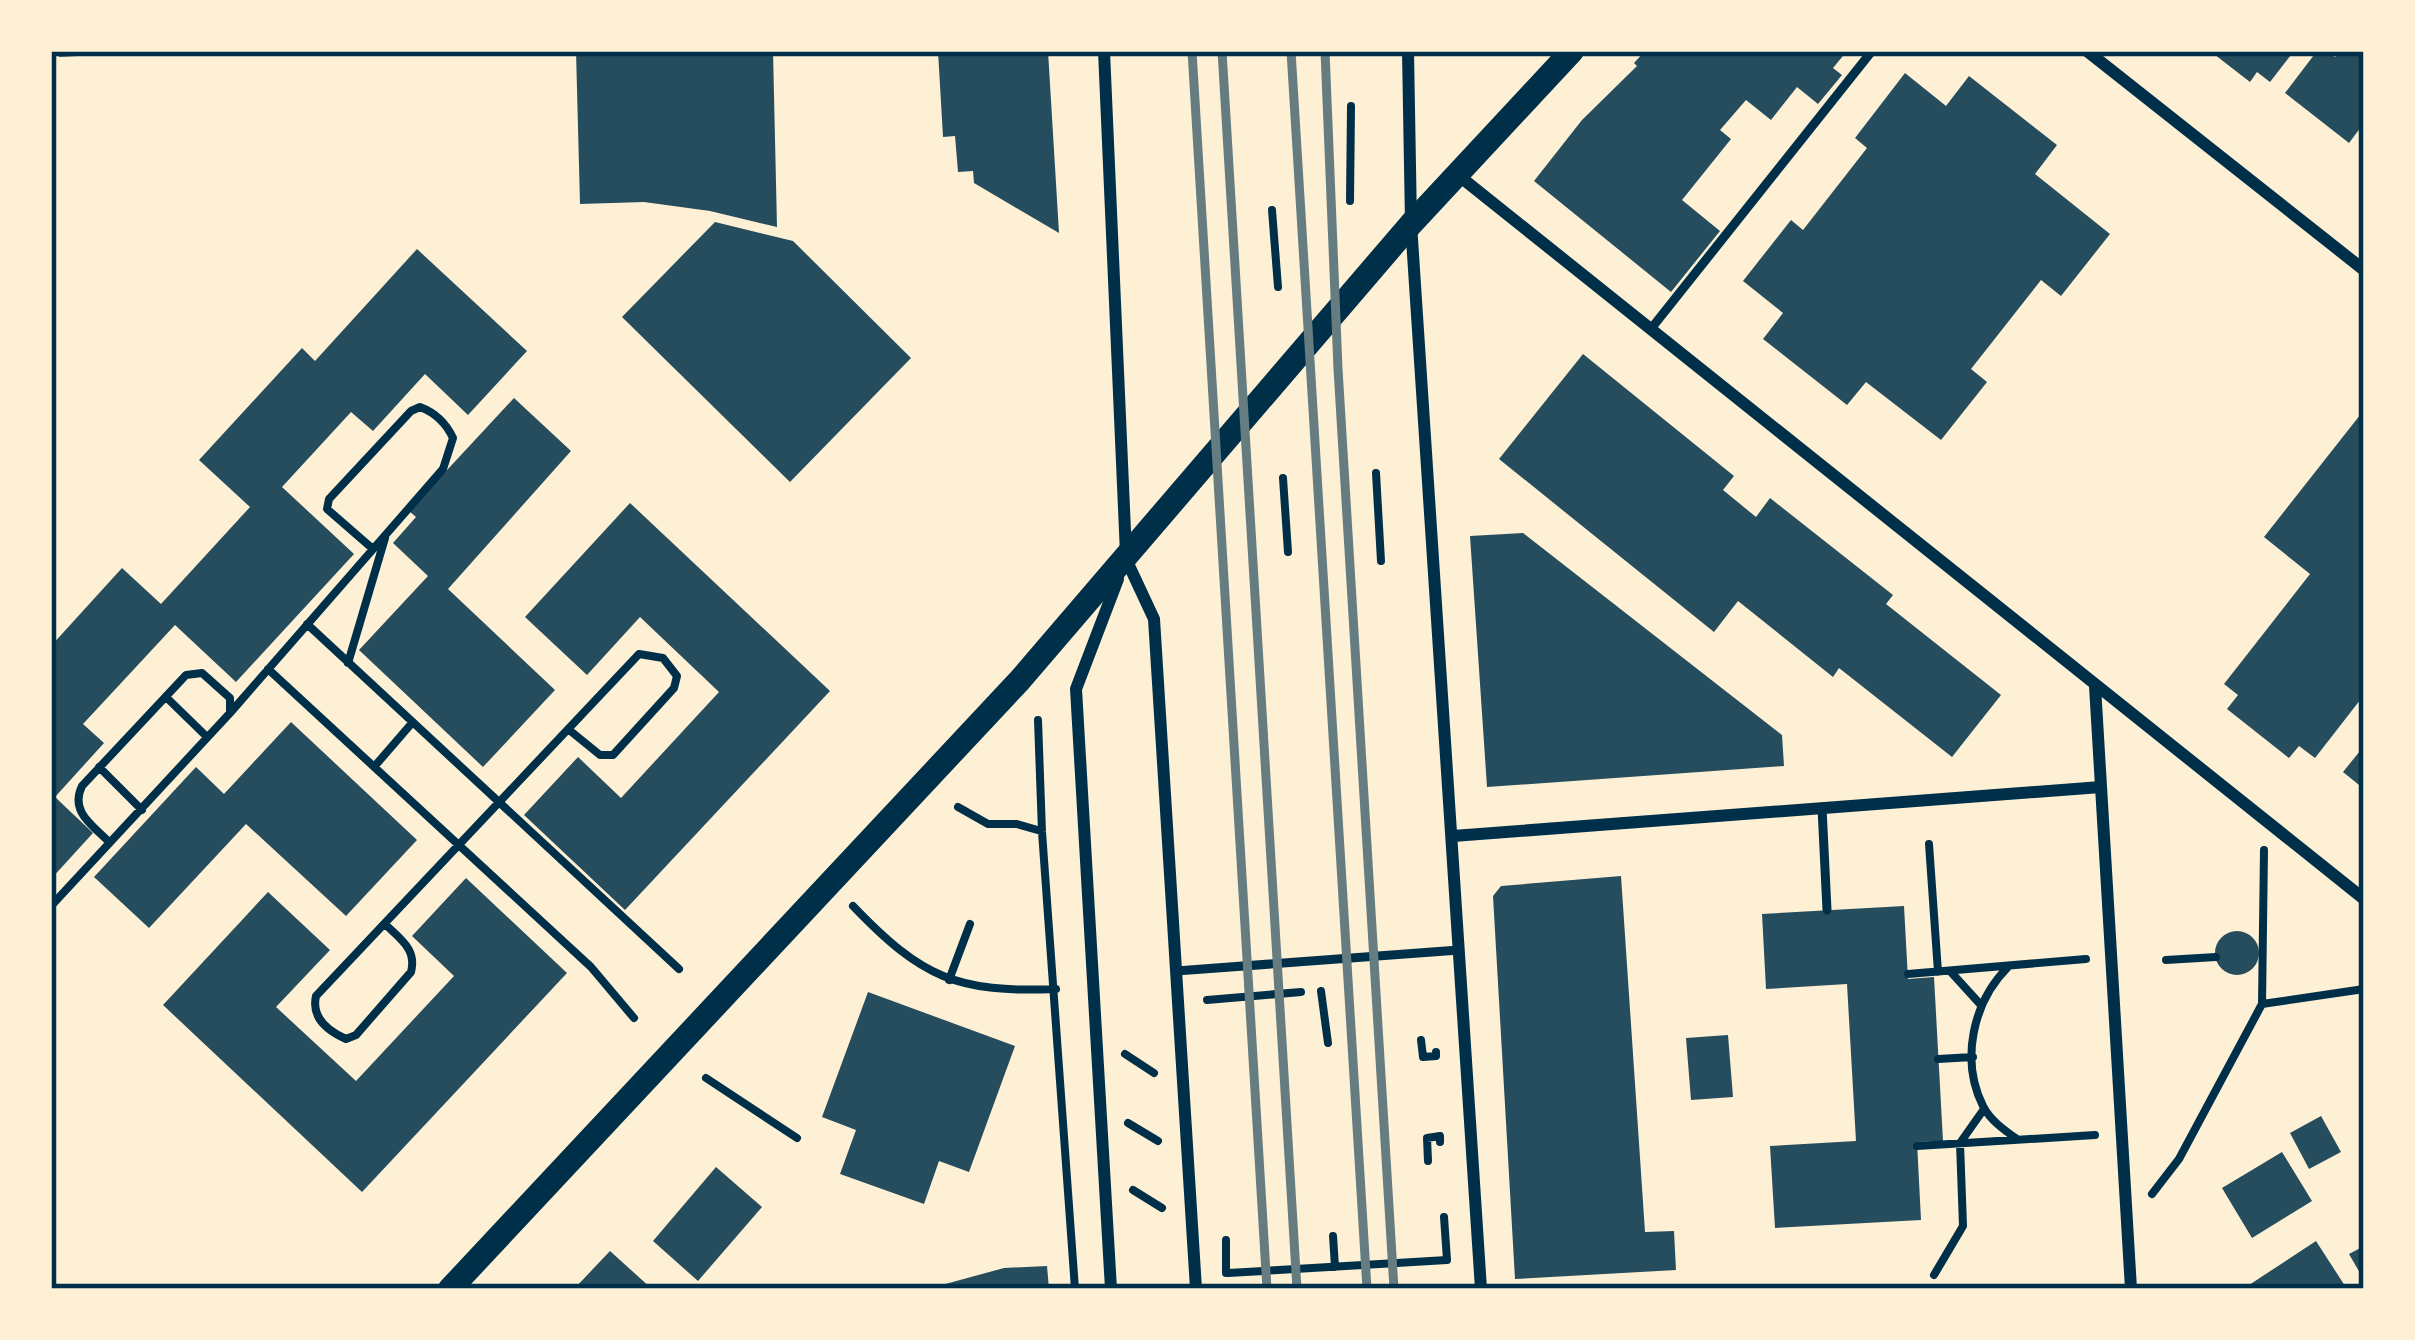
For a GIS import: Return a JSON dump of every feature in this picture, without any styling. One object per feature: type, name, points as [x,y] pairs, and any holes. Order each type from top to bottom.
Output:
[{"type":"main road","points":[[450,1289],[1020,680],[1411,224],[1572,51]]},
{"type":"street","points":[[1103,51],[1126,558],[1154,619],[1196,1289]]},
{"type":"street","points":[[1408,51],[1411,224],[1480,1289]]},
{"type":"street","points":[[2087,51],[2364,270]]},
{"type":"street","points":[[1457,174],[2364,899]]},
{"type":"street","points":[[1111,1289],[1076,689],[1126,558]]},
{"type":"street","points":[[2095,686],[2132,1289]]},
{"type":"street","points":[[1453,836],[2101,787]]},
{"type":"lane","points":[[1650,330],[1872,51]]},
{"type":"lane","points":[[1822,808],[1827,910]]},
{"type":"lane","points":[[1176,971],[1460,950]]},
{"type":"path","points":[[1350,202],[1351,106]]},
{"type":"path","points":[[1273,211],[1278,287]]},
{"type":"path","points":[[51,906],[230,713],[443,469],[452,450],[448,426],[420,407],[411,411],[329,500],[327,508],[373,549]]},
{"type":"path","points":[[1376,473],[1382,562]]},
{"type":"path","points":[[1283,478],[1288,552]]},
{"type":"path","points":[[348,663],[386,535]]},
{"type":"path","points":[[307,624],[679,969]]},
{"type":"path","points":[[385,924],[411,950],[411,972],[356,1035],[346,1039],[320,1021],[313,1007],[316,996],[458,844],[639,654],[663,658],[677,676],[674,688],[613,755],[600,755],[568,729]]},
{"type":"path","points":[[268,669],[591,967],[634,1018]]},
{"type":"path","points":[[108,841],[80,812],[82,785],[186,675],[202,673],[230,698],[230,713]]},
{"type":"path","points":[[166,697],[207,737]]},
{"type":"path","points":[[1038,720],[1075,1289]]},
{"type":"path","points":[[374,766],[412,724]]},
{"type":"path","points":[[99,767],[142,810]]},
{"type":"path","points":[[958,807],[988,824],[1017,824],[1042,832]]},
{"type":"path","points":[[2127,1223],[2174,1168],[2262,1004],[2264,819]]},
{"type":"path","points":[[1929,844],[1944,971],[1979,1004]]},
{"type":"path","points":[[831,883],[906,958],[949,980],[977,988],[1094,987]]},
{"type":"path","points":[[949,980],[970,924]]},
{"type":"path","points":[[1908,974],[2112,957]]},
{"type":"path","points":[[2166,960],[2216,957]]},
{"type":"path","points":[[2008,967],[1979,1004],[1973,1057],[1984,1109],[2018,1140]]},
{"type":"path","points":[[1208,1000],[1343,989]]},
{"type":"path","points":[[2262,1004],[2364,989]]},
{"type":"path","points":[[1321,991],[1328,1043]]},
{"type":"path","points":[[1421,1040],[1423,1057],[1436,1056],[1435,1038]]},
{"type":"path","points":[[1938,1059],[1973,1057]]},
{"type":"path","points":[[706,1078],[797,1138]]},
{"type":"path","points":[[1934,1275],[1963,1226],[1960,1143],[1984,1109]]},
{"type":"path","points":[[1917,1146],[2122,1133]]},
{"type":"path","points":[[1428,1161],[1426,1138],[1440,1136],[1441,1157]]},
{"type":"path","points":[[1228,1273],[1447,1261],[1443,1198]]},
{"type":"path","points":[[1333,1236],[1335,1267]]},
{"type":"building","points":[[59,51],[96,51],[96,55],[59,57]]},
{"type":"building","points":[[576,51],[773,51],[777,227],[644,202],[580,204]]},
{"type":"building","points":[[938,51],[1048,51],[1059,233],[974,183],[973,171],[958,172],[955,136],[943,137]]},
{"type":"building","points":[[1645,51],[1847,51],[1833,68],[1842,75],[1818,104],[1797,87],[1771,120],[1746,100],[1720,130],[1731,139],[1682,200],[1720,231],[1671,292],[1534,181],[1582,120],[1637,66],[1634,63]]},
{"type":"building","points":[[2210,51],[2294,51],[2270,82],[2257,72],[2250,82]]},
{"type":"building","points":[[2317,51],[2335,57],[2340,51],[2358,51],[2364,56],[2364,123],[2349,143],[2285,93]]},
{"type":"building","points":[[1905,73],[1946,106],[1969,76],[2057,145],[2035,174],[2110,234],[2061,296],[2041,280],[1971,369],[1987,382],[1941,440],[1866,382],[1847,405],[1763,339],[1783,313],[1743,281],[1791,220],[1803,230],[1867,148],[1855,138]]},
{"type":"building","points":[[715,222],[793,241],[911,358],[790,482],[622,317]]},
{"type":"building","points":[[417,249],[527,351],[468,415],[425,374],[373,431],[351,412],[282,487],[354,554],[236,682],[175,625],[83,724],[104,743],[55,797],[93,833],[51,879],[51,646],[122,568],[161,604],[250,507],[199,460],[302,348],[315,361]]},
{"type":"building","points":[[1583,354],[1734,476],[1723,490],[1756,517],[1770,498],[1893,595],[1886,604],[2001,695],[1952,757],[1839,668],[1833,677],[1738,601],[1714,632],[1499,459]]},
{"type":"building","points":[[514,398],[571,451],[448,589],[555,690],[483,767],[359,650],[428,576],[393,543],[416,517],[409,511]]},
{"type":"building","points":[[2364,410],[2364,695],[2315,758],[2299,746],[2289,758],[2227,709],[2238,695],[2224,684],[2310,574],[2264,537]]},
{"type":"building","points":[[630,503],[830,691],[625,910],[524,815],[578,757],[621,798],[719,692],[640,617],[587,675],[525,617]]},
{"type":"building","points":[[1523,533],[1782,735],[1784,766],[1487,787],[1470,536]]},
{"type":"building","points":[[291,722],[417,840],[346,916],[246,824],[149,928],[94,877],[196,767],[224,794]]},
{"type":"building","points":[[2364,746],[2364,789],[2343,772]]},
{"type":"building","points":[[1621,876],[1645,1232],[1674,1231],[1676,1270],[1515,1279],[1493,896],[1501,886]]},
{"type":"building","points":[[466,878],[567,973],[362,1192],[163,1005],[268,892],[330,950],[276,1007],[356,1081],[454,976],[412,936]]},
{"type":"building","points":[[1904,906],[1908,979],[1934,977],[1943,1141],[1917,1142],[1921,1220],[1775,1228],[1770,1146],[1856,1141],[1847,984],[1766,989],[1762,914]]},
{"type":"building","points":[[2237,931],[2252,938],[2259,953],[2252,968],[2237,975],[2222,968],[2215,953],[2222,938]]},
{"type":"building","points":[[868,992],[1015,1046],[969,1172],[939,1161],[924,1204],[840,1174],[856,1130],[822,1117]]},
{"type":"building","points":[[1728,1035],[1733,1097],[1691,1100],[1686,1038]]},
{"type":"building","points":[[2321,1116],[2341,1152],[2309,1169],[2290,1133]]},
{"type":"building","points":[[2282,1152],[2312,1201],[2252,1238],[2222,1188]]},
{"type":"building","points":[[716,1167],[762,1207],[698,1281],[653,1241]]},
{"type":"building","points":[[2316,1241],[2347,1289],[2243,1289]]},
{"type":"building","points":[[2364,1246],[2364,1280],[2349,1254]]},
{"type":"building","points":[[610,1251],[652,1289],[574,1289]]},
{"type":"building","points":[[1047,1266],[1049,1289],[927,1289],[1004,1268]]},
{"type":"railway","points":[[1192,51],[1267,1289]]},
{"type":"railway","points":[[1222,51],[1297,1289]]},
{"type":"railway","points":[[1291,51],[1367,1289]]},
{"type":"railway","points":[[1325,51],[1338,369],[1394,1289]]}]
